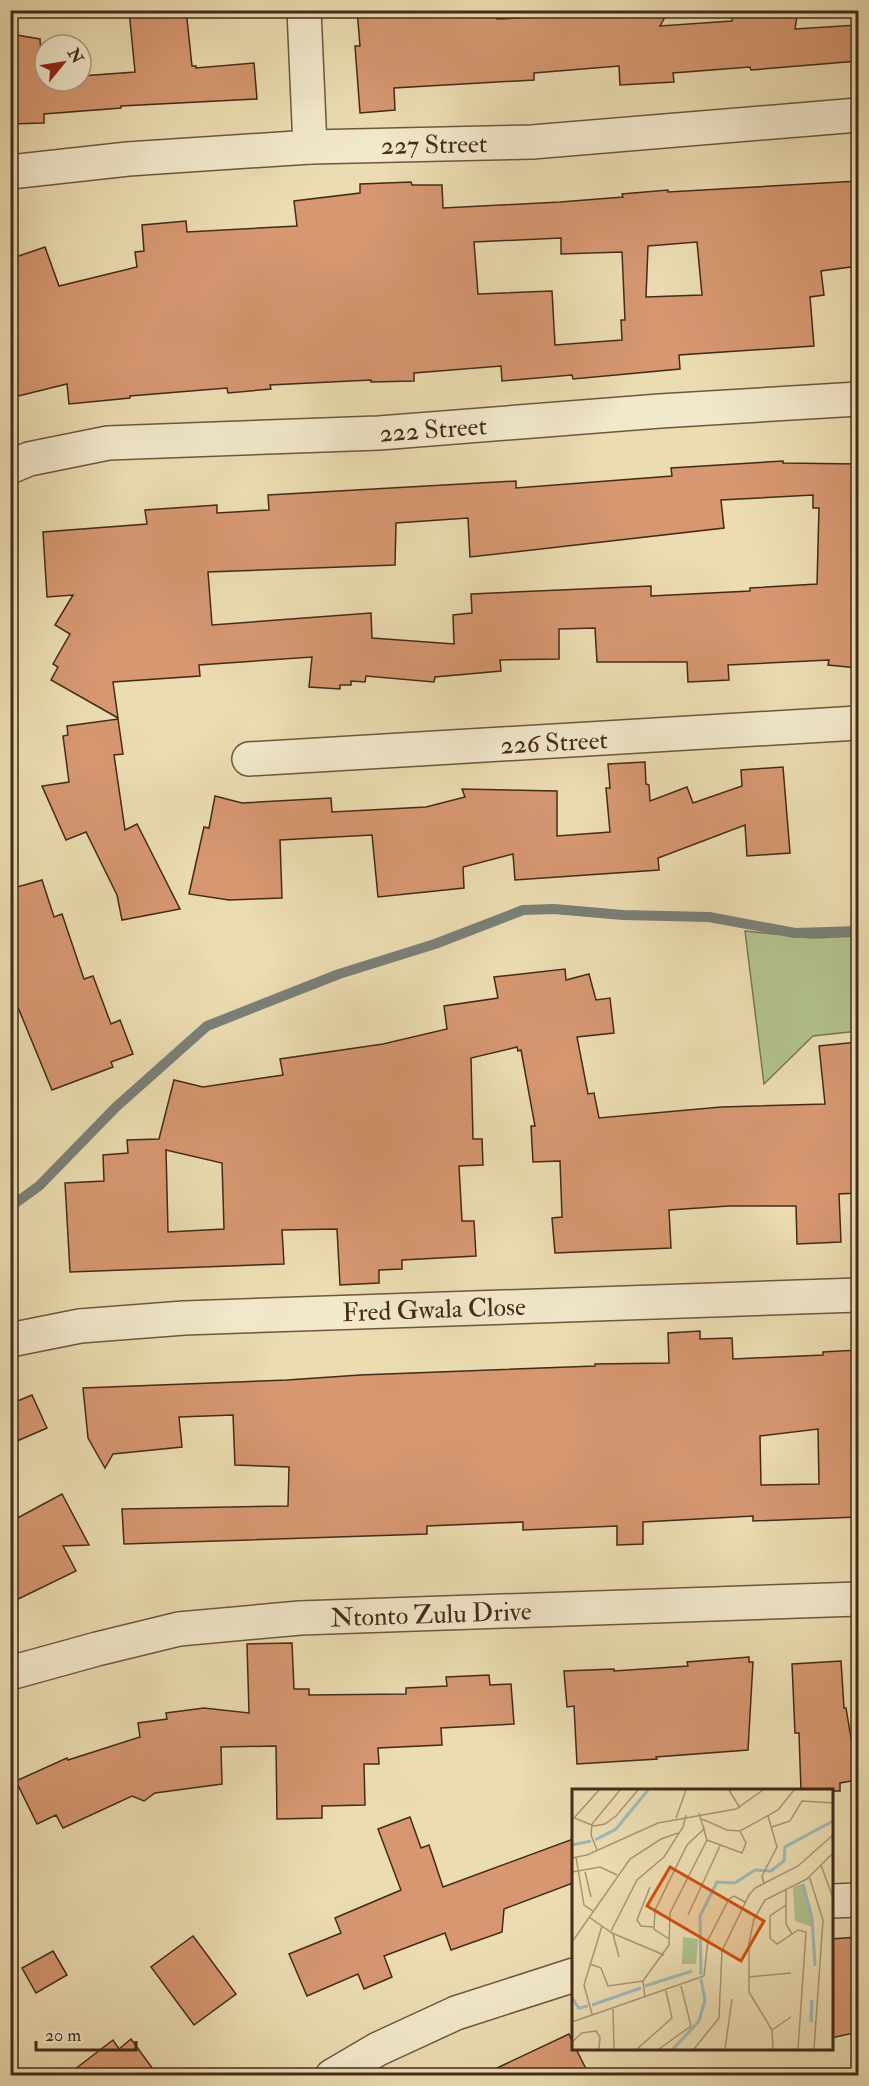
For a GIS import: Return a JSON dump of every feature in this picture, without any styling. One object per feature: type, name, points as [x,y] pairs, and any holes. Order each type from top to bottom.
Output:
[{"type":"street","points":[[304,10],[310,147]]},
{"type":"street","name":"227 Street","points":[[10,172],[129,159],[310,147],[532,142],[858,115]]},
{"type":"street","name":"222 Street","points":[[10,467],[28,459],[108,443],[379,433],[660,411],[858,399]]},
{"type":"street","name":"226 Street","points":[[249,759],[858,723]]},
{"type":"street","name":"Fred Gwala Close","points":[[10,1340],[80,1326],[184,1318],[858,1295]]},
{"type":"street","name":"Ntonto Zulu Drive","points":[[10,1673],[179,1629],[278,1620],[858,1599]]},
{"type":"street","points":[[833,1902],[858,1900]]},
{"type":"street","points":[[332,2076],[378,2049],[456,2013],[572,1975]]},
{"type":"green space","points":[[745,931],[812,938],[858,936],[858,1031],[813,1036],[764,1084]]},
{"type":"building","points":[[129,10],[186,10],[192,66],[196,68],[254,63],[257,99],[121,106],[121,108],[44,114],[44,123],[10,124],[10,34],[33,38],[33,93],[93,93],[93,75],[135,72]]},
{"type":"building","points":[[357,10],[497,10],[497,19],[560,16],[560,10],[669,10],[660,26],[732,21],[734,10],[798,10],[795,29],[858,25],[858,61],[751,70],[750,67],[673,73],[674,82],[620,85],[619,66],[534,73],[534,80],[394,88],[395,110],[360,113],[355,46],[360,46]]},
{"type":"building","points":[[858,181],[858,266],[821,271],[824,295],[810,297],[814,346],[679,355],[680,369],[573,379],[572,375],[502,381],[501,366],[414,373],[414,381],[371,382],[371,380],[270,385],[271,389],[228,393],[227,388],[130,396],[130,398],[69,404],[67,384],[10,398],[10,259],[45,247],[59,286],[137,267],[135,252],[144,251],[142,225],[186,221],[187,232],[297,226],[294,201],[360,193],[360,184],[411,182],[412,185],[442,185],[443,208],[560,202],[623,197],[622,194],[668,190],[668,192]],"holes":[[[561,238],[561,254],[622,252],[625,320],[621,320],[622,340],[555,345],[552,291],[478,294],[474,242]],[[697,242],[702,295],[646,297],[648,246]]]},
{"type":"building","points":[[783,461],[783,463],[858,464],[858,668],[828,665],[829,660],[728,665],[729,680],[688,682],[687,662],[597,662],[595,628],[559,629],[559,659],[500,660],[501,671],[435,677],[434,682],[366,676],[365,682],[351,681],[351,685],[340,685],[340,689],[309,687],[312,657],[199,665],[200,676],[113,682],[118,718],[51,680],[58,667],[53,664],[70,634],[55,625],[73,595],[47,597],[43,532],[147,524],[145,510],[217,505],[217,513],[269,510],[268,495],[516,481],[516,488],[672,476],[671,468]],"holes":[[[813,495],[813,508],[819,508],[817,584],[750,588],[750,591],[651,596],[651,586],[471,594],[472,613],[453,615],[454,644],[372,638],[371,613],[212,625],[208,572],[395,565],[396,523],[468,518],[470,557],[724,528],[721,500]]]},
{"type":"building","points":[[118,719],[123,754],[114,755],[125,830],[137,824],[180,909],[122,920],[117,895],[86,832],[66,840],[42,786],[69,782],[63,736],[68,735],[67,726]]},
{"type":"building","points":[[645,762],[646,784],[649,785],[650,801],[687,787],[693,803],[742,786],[741,770],[783,767],[790,853],[747,856],[745,825],[658,858],[659,870],[515,880],[513,854],[463,867],[464,888],[378,897],[372,835],[280,840],[282,898],[229,900],[189,894],[204,827],[209,828],[215,796],[242,803],[331,798],[332,812],[426,807],[465,797],[462,789],[557,791],[557,836],[610,832],[606,788],[610,788],[608,764]]},
{"type":"building","points":[[42,880],[54,917],[62,914],[84,979],[93,976],[111,1024],[120,1020],[133,1054],[111,1062],[113,1067],[52,1090],[10,988],[10,889]]},
{"type":"building","points":[[565,969],[566,980],[589,974],[596,1000],[610,998],[614,1033],[577,1037],[588,1094],[594,1093],[599,1118],[721,1107],[825,1104],[819,1046],[858,1042],[858,1193],[839,1194],[841,1242],[797,1244],[796,1206],[729,1206],[669,1210],[671,1248],[555,1253],[552,1218],[562,1217],[560,1161],[533,1162],[531,1126],[535,1126],[521,1050],[518,1051],[517,1047],[471,1058],[473,1139],[482,1139],[483,1165],[459,1166],[462,1221],[474,1221],[476,1256],[402,1260],[402,1269],[379,1270],[379,1283],[340,1285],[337,1229],[282,1230],[284,1264],[70,1272],[65,1183],[104,1181],[103,1155],[128,1153],[127,1140],[159,1139],[174,1080],[203,1087],[283,1075],[280,1059],[383,1044],[447,1029],[444,1006],[498,998],[494,977]],"holes":[[[166,1150],[222,1163],[224,1229],[168,1232]]]},
{"type":"building","points":[[700,1331],[700,1339],[732,1338],[733,1359],[823,1355],[823,1352],[858,1350],[858,1517],[753,1521],[753,1516],[643,1522],[643,1544],[617,1545],[617,1526],[523,1530],[523,1522],[427,1526],[427,1534],[124,1544],[122,1509],[288,1506],[289,1467],[235,1465],[233,1415],[179,1417],[182,1447],[113,1454],[105,1468],[88,1438],[83,1388],[595,1366],[595,1364],[669,1363],[668,1333]],"holes":[[[818,1429],[819,1484],[761,1485],[760,1436]]]},
{"type":"building","points":[[32,1395],[47,1428],[10,1444],[10,1404]]},
{"type":"building","points":[[62,1494],[89,1545],[63,1546],[76,1571],[10,1603],[10,1522]]},
{"type":"building","points":[[292,1643],[294,1689],[309,1689],[309,1695],[406,1694],[406,1688],[447,1686],[446,1677],[489,1675],[490,1685],[511,1684],[514,1724],[441,1728],[442,1745],[378,1748],[379,1764],[364,1764],[365,1805],[322,1806],[322,1818],[277,1819],[276,1746],[221,1747],[222,1784],[155,1793],[144,1801],[132,1796],[63,1828],[56,1815],[37,1824],[16,1781],[67,1758],[68,1760],[140,1737],[138,1723],[167,1719],[166,1713],[204,1708],[249,1713],[247,1644]]},
{"type":"building","points":[[749,1657],[749,1662],[753,1662],[748,1750],[577,1764],[574,1706],[567,1707],[564,1671],[614,1669],[614,1671],[688,1666],[687,1662]]},
{"type":"building","points":[[841,1661],[844,1708],[846,1708],[858,1780],[840,1783],[840,1791],[801,1789],[799,1733],[795,1733],[792,1664]]},
{"type":"building","points":[[410,1817],[421,1848],[429,1845],[443,1887],[572,1839],[572,1883],[504,1909],[502,1932],[451,1950],[445,1933],[384,1956],[392,1977],[364,1989],[358,1974],[307,1996],[289,1954],[341,1933],[335,1918],[401,1890],[378,1829]]},
{"type":"building","points":[[193,1936],[236,1994],[194,2025],[151,1967]]},
{"type":"building","points":[[857,1937],[858,2032],[833,2038],[833,1939]]},
{"type":"building","points":[[53,1951],[67,1975],[36,1993],[22,1968]]},
{"type":"building","points":[[569,2034],[572,2050],[576,2050],[586,2069],[571,2076],[480,2076]]},
{"type":"building","points":[[131,2039],[158,2076],[66,2076],[113,2040],[119,2049]]},
{"type":"waterway","points":[[10,1207],[39,1186],[116,1107],[207,1026],[339,974],[435,944],[523,910],[554,909],[623,915],[709,917],[795,933],[858,931]]}]
